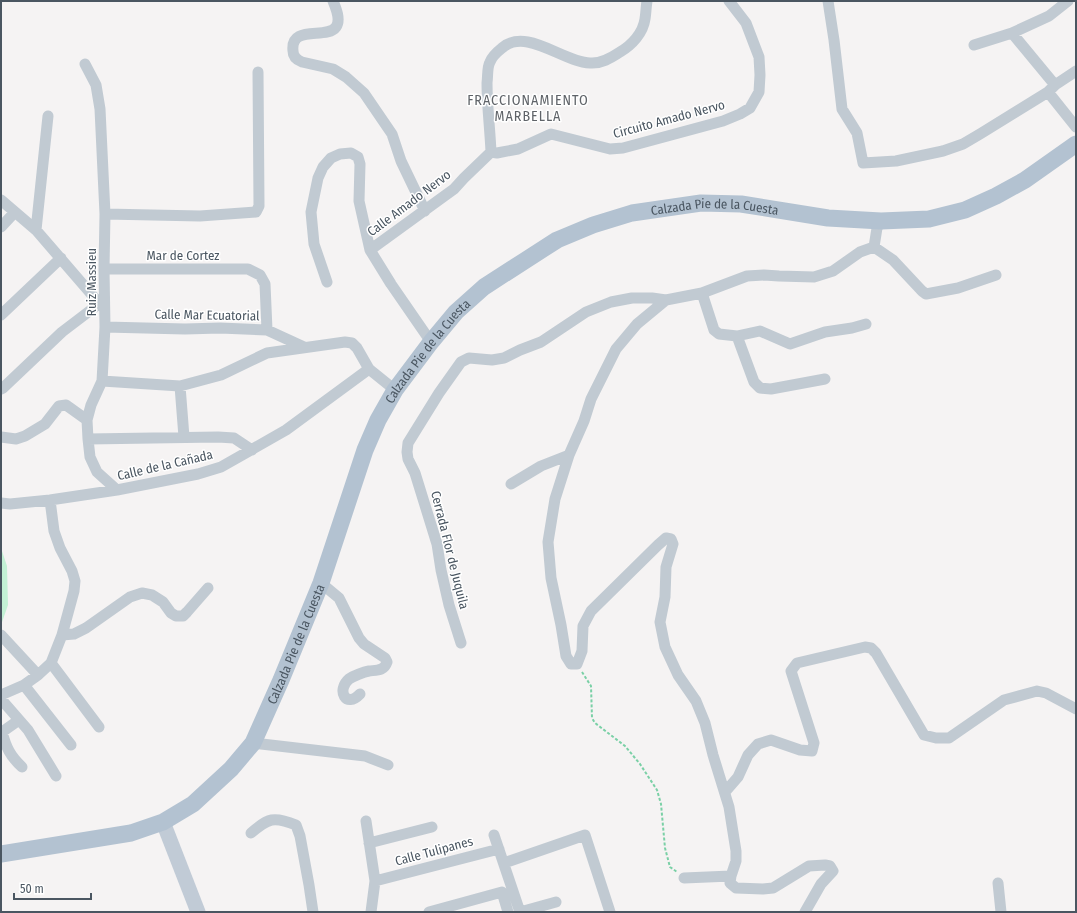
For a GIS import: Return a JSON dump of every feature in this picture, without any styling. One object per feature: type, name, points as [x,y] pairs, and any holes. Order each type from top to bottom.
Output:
[{"type":"main road","name":"Calzada Pie de la Cuesta","points":[[1,854],[131,833],[163,822],[193,804],[231,769],[252,743],[281,680],[321,583],[365,450],[378,420],[395,390],[432,342],[456,312],[484,287],[557,240],[593,225],[632,213],[701,203],[741,204],[828,218],[881,221],[929,219],[965,210],[996,196],[1025,180],[1076,144]]},
{"type":"main road","points":[[163,822],[198,912]]},
{"type":"street","points":[[333,1],[338,18],[336,27],[332,31],[301,35],[296,39],[293,46],[294,56],[302,62],[333,69],[346,77],[364,93],[392,134],[401,162],[426,211]]},
{"type":"street","points":[[491,152],[487,94],[489,62],[495,54],[506,44],[523,41],[550,49],[578,62],[591,64],[604,61],[628,48],[638,36],[645,21],[647,1]]},
{"type":"street","name":"Circuito Amado Nervo","points":[[491,152],[497,153],[518,149],[551,134],[610,149],[623,148],[723,121],[750,108],[758,92],[760,75],[759,57],[746,23],[729,1]]},
{"type":"street","points":[[828,1],[842,109],[857,133],[863,163],[896,161],[943,151],[963,144],[1052,88],[1076,71]]},
{"type":"street","points":[[974,45],[1012,32],[1049,16],[1068,1]]},
{"type":"street","points":[[1012,32],[1052,88],[1076,127]]},
{"type":"street","name":"Ruiz Massieu","points":[[86,64],[96,85],[100,109],[105,214],[102,301],[105,327],[102,381],[87,420],[88,439],[90,457],[97,472],[117,490]]},
{"type":"street","points":[[105,214],[200,216],[256,212],[259,206],[258,72]]},
{"type":"street","points":[[36,230],[48,116]]},
{"type":"street","name":"Calle Amado Nervo","points":[[432,342],[391,284],[370,250],[426,211],[454,189],[491,152]]},
{"type":"street","points":[[327,282],[314,244],[311,212],[318,178],[323,167],[331,158],[340,154],[351,153],[358,157],[360,164],[359,201],[370,250]]},
{"type":"street","points":[[1,200],[36,230],[102,301],[62,332],[1,389]]},
{"type":"street","points":[[1,227],[15,212]]},
{"type":"street","points":[[874,247],[877,228],[881,221]]},
{"type":"street","points":[[805,912],[821,884],[833,871],[830,866],[809,866],[773,888],[736,888],[730,883],[736,861],[736,851],[724,792],[705,723],[696,701],[678,675],[664,647],[660,622],[665,597],[666,567],[673,544],[671,539],[666,538],[658,545],[591,612],[583,626],[582,651],[577,664],[571,664],[566,656],[551,578],[548,542],[555,499],[569,455],[584,421],[591,399],[616,349],[636,324],[666,300],[702,293],[747,276],[764,274],[814,277],[833,271],[860,252],[874,247]]},
{"type":"street","points":[[874,247],[893,260],[926,294],[958,288],[996,275]]},
{"type":"street","points":[[1,315],[61,258]]},
{"type":"street","name":"Mar de Cortez","points":[[104,269],[248,269],[260,275],[265,284],[267,330]]},
{"type":"street","points":[[702,293],[714,330],[719,334],[736,336],[760,331],[790,344],[825,332],[852,328],[866,324]]},
{"type":"street","name":"Cerrada Flor de Juquila","points":[[460,643],[447,598],[437,544],[415,473],[408,459],[408,443],[439,393],[461,362],[469,358],[492,360],[504,358],[541,342],[586,312],[611,302],[632,298],[666,300]]},
{"type":"street","name":"Calle Mar Ecuatorial","points":[[105,327],[267,330],[304,348]]},
{"type":"street","points":[[736,336],[754,382],[760,388],[771,389],[825,379]]},
{"type":"street","points":[[102,381],[180,386],[221,375],[267,353],[346,342],[352,343],[357,348],[369,370],[395,390]]},
{"type":"street","name":"Calle de la Cañada","points":[[1,503],[10,504],[50,500],[117,490],[198,474],[221,467],[286,430],[369,370]]},
{"type":"street","points":[[180,386],[184,437]]},
{"type":"street","points":[[1,437],[16,438],[25,436],[44,424],[59,406],[66,405],[87,420]]},
{"type":"street","points":[[88,439],[184,437],[234,438],[252,450]]},
{"type":"street","points":[[511,484],[541,466],[569,455]]},
{"type":"street","points":[[1,695],[24,685],[51,663],[62,635],[74,591],[75,581],[72,571],[60,548],[54,532],[50,500]]},
{"type":"street","points":[[321,583],[339,598],[359,638],[364,644],[385,658],[387,662],[386,666],[382,669],[349,679],[342,691],[343,694],[352,700],[360,694]]},
{"type":"street","points":[[62,635],[74,634],[86,628],[130,596],[142,593],[152,595],[163,602],[171,613],[176,616],[183,616],[208,588]]},
{"type":"street","points":[[1,635],[38,675]]},
{"type":"street","points":[[724,792],[738,777],[748,755],[758,744],[771,740],[800,750],[812,751],[814,743],[792,671],[797,663],[865,647],[871,648],[876,652],[924,735],[936,738],[949,738],[1004,700],[1037,691],[1046,693],[1076,709]]},
{"type":"street","points":[[51,663],[98,727]]},
{"type":"street","points":[[24,685],[71,746]]},
{"type":"street","points":[[1,699],[28,730],[56,776]]},
{"type":"street","points":[[19,720],[2,732],[5,745],[13,759],[22,767]]},
{"type":"street","points":[[252,743],[365,756],[388,765]]},
{"type":"street","points":[[251,833],[262,823],[274,819],[286,821],[296,825],[300,836],[313,912]]},
{"type":"street","points":[[366,821],[375,881],[371,912]]},
{"type":"street","points":[[369,843],[432,827]]},
{"type":"street","points":[[494,834],[520,912],[556,902]]},
{"type":"street","points":[[504,863],[585,836],[610,912]]},
{"type":"street","name":"Calle Tulipanes","points":[[375,881],[499,849]]},
{"type":"street","points":[[684,878],[732,873]]},
{"type":"street","points":[[998,883],[1001,912]]},
{"type":"street","points":[[429,912],[502,892],[508,912]]},
{"type":"path","points":[[577,664],[591,686],[592,718],[595,723],[625,746],[640,764],[657,790],[661,804],[665,848],[670,867],[684,878]]},
{"type":"green space","points":[[1,548],[7,566],[8,605],[1,625]]},
{"type":"district","name":"FRACCIONAMIENTO MARBELLA","points":[[528,108]]}]
